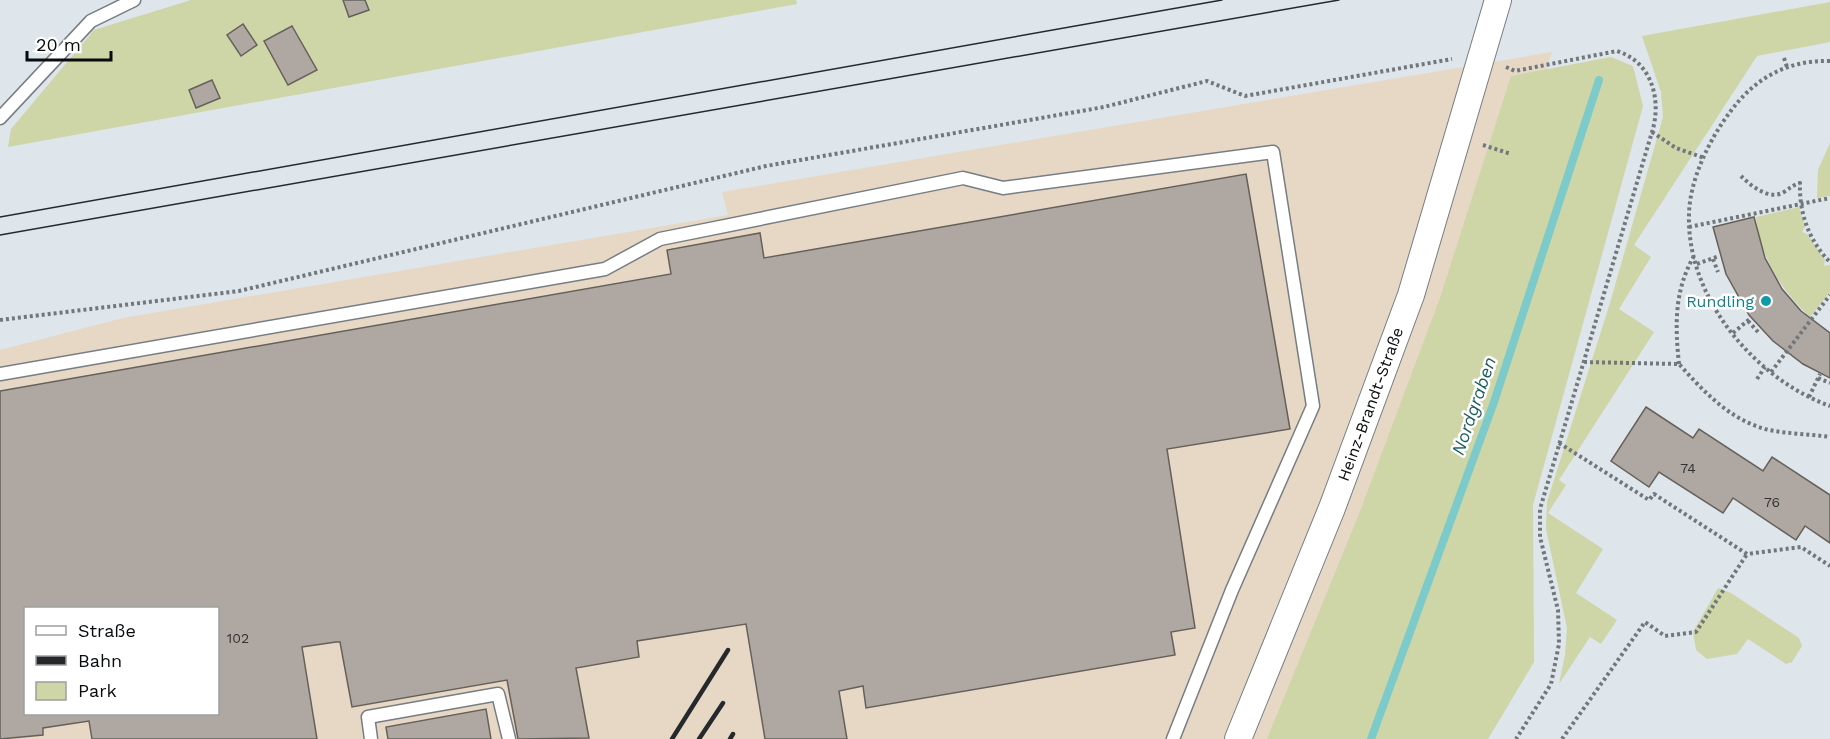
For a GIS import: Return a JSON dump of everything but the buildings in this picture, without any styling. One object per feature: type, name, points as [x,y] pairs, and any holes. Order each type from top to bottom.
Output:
[{"type":"street","name":"Heinz-Brandt-Straße","points":[[1238,739],[1332,508],[1411,295],[1493,63],[1498,0]]},
{"type":"lane","points":[[0,118],[91,21],[134,0]]},
{"type":"lane","points":[[0,374],[605,269],[660,238],[963,178],[1003,188],[1273,152],[1312,406],[1232,590],[1173,739]]},
{"type":"lane","points":[[371,739],[368,717],[498,694],[509,739]]},
{"type":"path","points":[[0,320],[239,291],[766,166],[1104,107],[1207,81],[1245,96],[1464,57],[1493,63],[1512,71],[1617,51],[1631,56],[1642,65],[1657,103],[1652,132],[1540,509],[1540,537],[1558,610],[1559,644],[1551,684],[1516,739]]},
{"type":"path","points":[[1784,58],[1787,67]]},
{"type":"path","points":[[1830,61],[1787,67],[1766,75],[1749,90],[1720,124],[1704,158],[1690,198],[1689,227],[1694,256],[1710,298],[1732,333],[1771,372],[1809,397],[1830,406]]},
{"type":"path","points":[[1652,132],[1676,148],[1704,158]]},
{"type":"path","points":[[1487,146],[1511,154]]},
{"type":"path","points":[[1741,176],[1761,191],[1774,194],[1780,194],[1800,183],[1801,204],[1810,234],[1830,262]]},
{"type":"path","points":[[1689,227],[1830,198]]},
{"type":"path","points":[[1694,256],[1684,274],[1677,299],[1676,333],[1679,364],[1711,399],[1758,427],[1830,437]]},
{"type":"path","points":[[1697,264],[1719,256]]},
{"type":"path","points":[[1713,258],[1718,272]]},
{"type":"path","points":[[1771,372],[1830,295]]},
{"type":"path","points":[[1732,333],[1750,319],[1758,332]]},
{"type":"path","points":[[1584,362],[1679,364]]},
{"type":"path","points":[[1757,379],[1765,367]]},
{"type":"path","points":[[1809,397],[1819,376],[1830,383]]},
{"type":"path","points":[[1559,443],[1649,500],[1654,494],[1748,554],[1801,547],[1830,567]]},
{"type":"path","points":[[1562,739],[1645,622],[1665,636],[1696,632],[1748,554]]},
{"type":"shaded area","points":[[1552,52],[1450,363],[1304,739],[0,739],[0,350],[123,318],[728,215],[722,192]]},
{"type":"green space","points":[[191,0],[796,0],[797,4],[8,147],[11,129],[94,30]]},
{"type":"green space","points":[[1830,2],[1830,42],[1757,56],[1634,245],[1651,257],[1619,309],[1654,332],[1559,480],[1566,485],[1548,513],[1603,549],[1576,593],[1617,620],[1601,644],[1590,637],[1559,684],[1565,655],[1567,628],[1546,529],[1547,502],[1610,303],[1663,117],[1661,92],[1642,36]]},
{"type":"green space","points":[[1611,57],[1633,66],[1643,106],[1533,505],[1534,662],[1488,739],[1267,739],[1359,514],[1440,298],[1511,76]]},
{"type":"green space","points":[[1830,143],[1830,196],[1817,198],[1818,170]]},
{"type":"green space","points":[[1799,207],[1805,227],[1802,232],[1807,234],[1825,260],[1824,266],[1830,265],[1830,292],[1810,317],[1790,296],[1774,272],[1762,246],[1756,217]]},
{"type":"green space","points":[[1718,588],[1731,593],[1799,638],[1802,646],[1792,662],[1786,664],[1748,639],[1737,654],[1707,659],[1696,650],[1693,632]]},
{"type":"waterway","name":"Nordgraben","points":[[1371,739],[1494,402],[1599,80]]},
{"type":"tram line","points":[[0,217],[1222,0]]},
{"type":"tram line","points":[[0,235],[1339,0]]},
{"type":"railway","points":[[672,739],[728,650]]},
{"type":"railway","points":[[699,739],[723,703]]},
{"type":"railway","points":[[730,739],[733,734]]},
{"type":"place","name":"Rundling","points":[[1766,301]]}]
